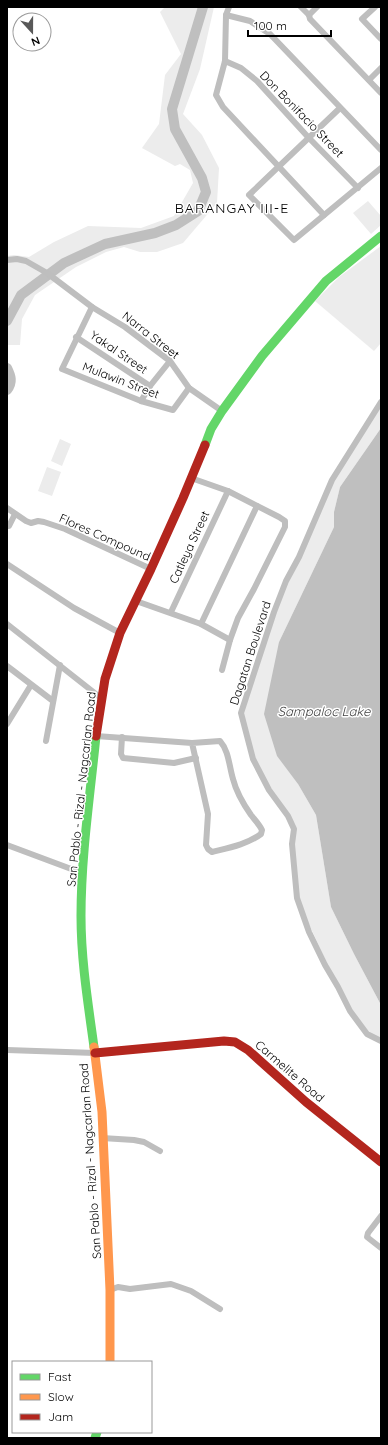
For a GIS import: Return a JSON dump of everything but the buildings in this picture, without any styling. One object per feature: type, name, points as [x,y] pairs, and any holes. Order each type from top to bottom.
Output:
[{"type":"main road","name":"San Pablo - Rizal - Nagcarlan Road","points":[[110,1361],[110,1290],[102,1112],[84,971],[81,917],[82,873],[96,736],[105,679],[120,633],[151,569],[211,429],[222,411],[262,356],[326,281],[381,236]]},
{"type":"main road","name":"Carmelite Road","points":[[95,1054],[224,1041],[235,1042],[255,1056],[306,1102],[381,1162]]},
{"type":"street","points":[[229,7],[226,15],[225,61],[216,95],[223,107],[279,165],[324,216]]},
{"type":"street","points":[[301,7],[309,14],[310,19],[381,93]]},
{"type":"street","points":[[309,14],[317,7]]},
{"type":"street","points":[[375,7],[362,19],[381,38]]},
{"type":"street","points":[[226,15],[250,21],[270,34],[381,150]]},
{"type":"street","name":"Don Bonifacio Street","points":[[225,61],[241,68],[257,81],[308,137],[358,188]]},
{"type":"street","points":[[369,80],[381,68]]},
{"type":"street","points":[[340,108],[249,195],[294,240],[381,168]]},
{"type":"street","name":"Narra Street","points":[[7,260],[17,259],[26,261],[47,273],[92,307],[125,327],[170,361],[189,388],[222,411]]},
{"type":"street","points":[[76,337],[92,307]]},
{"type":"street","name":"Mulawin Street","points":[[76,337],[62,369],[141,401],[174,410],[189,388]]},
{"type":"street","name":"Yakal Street","points":[[76,337],[150,386]]},
{"type":"street","points":[[141,401],[150,386],[170,361]]},
{"type":"street","name":"Dagatan Boulevard","points":[[381,402],[332,480],[302,551],[286,581],[274,612],[241,713],[253,759],[269,790],[288,816],[294,829],[292,844],[297,898],[309,932],[350,1012],[367,1034],[381,1041]]},
{"type":"street","points":[[191,478],[228,491],[280,517],[285,521],[285,527],[238,618],[222,670]]},
{"type":"street","name":"Catleya Street","points":[[170,612],[228,491]]},
{"type":"street","points":[[201,624],[257,506]]},
{"type":"street","name":"Flores Compound","points":[[7,508],[26,521],[31,523],[38,521],[65,529],[151,569]]},
{"type":"street","points":[[7,526],[9,526],[12,522],[15,514]]},
{"type":"street","points":[[7,564],[74,608],[120,633]]},
{"type":"street","points":[[136,601],[201,624],[230,640]]},
{"type":"street","points":[[7,624],[101,698]]},
{"type":"street","points":[[46,741],[60,665]]},
{"type":"street","points":[[7,666],[53,701]]},
{"type":"street","points":[[7,724],[31,685]]},
{"type":"street","points":[[96,736],[192,743],[220,741],[224,746],[233,781],[244,804],[262,830],[261,834],[251,840],[222,850],[212,852],[208,849],[206,845],[208,814],[192,743]]},
{"type":"street","points":[[122,737],[121,754],[123,758],[174,763],[196,758]]},
{"type":"street","points":[[7,845],[82,873]]},
{"type":"street","points":[[7,1050],[95,1054]]},
{"type":"street","points":[[102,1138],[144,1142],[160,1151]]},
{"type":"street","points":[[381,1216],[367,1237],[381,1248]]},
{"type":"street","points":[[110,1290],[118,1287],[130,1289],[171,1284],[191,1291],[220,1308]]},
{"type":"shaded area","points":[[165,7],[214,7],[200,69],[183,114],[202,135],[219,168],[217,203],[183,243],[157,252],[140,252],[124,247],[106,252],[76,267],[35,295],[22,319],[20,345],[7,345],[7,256],[14,255],[29,257],[54,242],[88,226],[141,228],[174,216],[193,183],[190,170],[180,164],[175,166],[142,148],[159,124],[165,75],[181,54],[160,12]]},
{"type":"shaded area","points":[[368,201],[381,216],[381,225],[371,234],[353,213]]},
{"type":"shaded area","points":[[381,246],[381,343],[374,351],[315,301],[339,277]]},
{"type":"shaded area","points":[[381,402],[381,428],[340,487],[334,512],[334,527],[279,642],[298,784],[316,815],[331,907],[381,1005],[381,1041],[367,1034],[338,987],[297,898],[294,829],[253,759],[241,713],[274,612],[332,480]]},
{"type":"shaded area","points":[[60,439],[71,444],[62,466],[51,461]]},
{"type":"shaded area","points":[[47,467],[61,472],[52,496],[38,491]]},
{"type":"water","name":"Sampaloc Lake","points":[[381,428],[381,1005],[331,907],[316,815],[298,784],[277,756],[264,714],[279,642],[334,527],[334,512],[340,487]]},
{"type":"waterway","points":[[7,321],[21,295],[64,263],[105,244],[155,233],[176,225],[198,211],[206,192],[202,178],[175,129],[172,109],[203,7]]},
{"type":"waterway","points":[[7,368],[11,379],[7,390]]},
{"type":"traffic: fast","points":[[205,445],[211,429],[222,411],[262,356],[326,281],[381,236]]},
{"type":"traffic: fast","points":[[94,1047],[87,998],[81,932],[81,894],[84,848],[96,736]]},
{"type":"traffic: fast","points":[[95,1438],[97,1433]]},
{"type":"traffic: slow","points":[[94,1047],[102,1112],[110,1290],[110,1361]]},
{"type":"traffic: jam","points":[[96,736],[105,679],[120,633],[151,569],[205,445]]},
{"type":"traffic: jam","points":[[95,1053],[224,1041],[235,1042],[248,1050],[306,1102],[381,1162]]},
{"type":"district","name":"BARANGAY III-E","points":[[232,208]]}]
